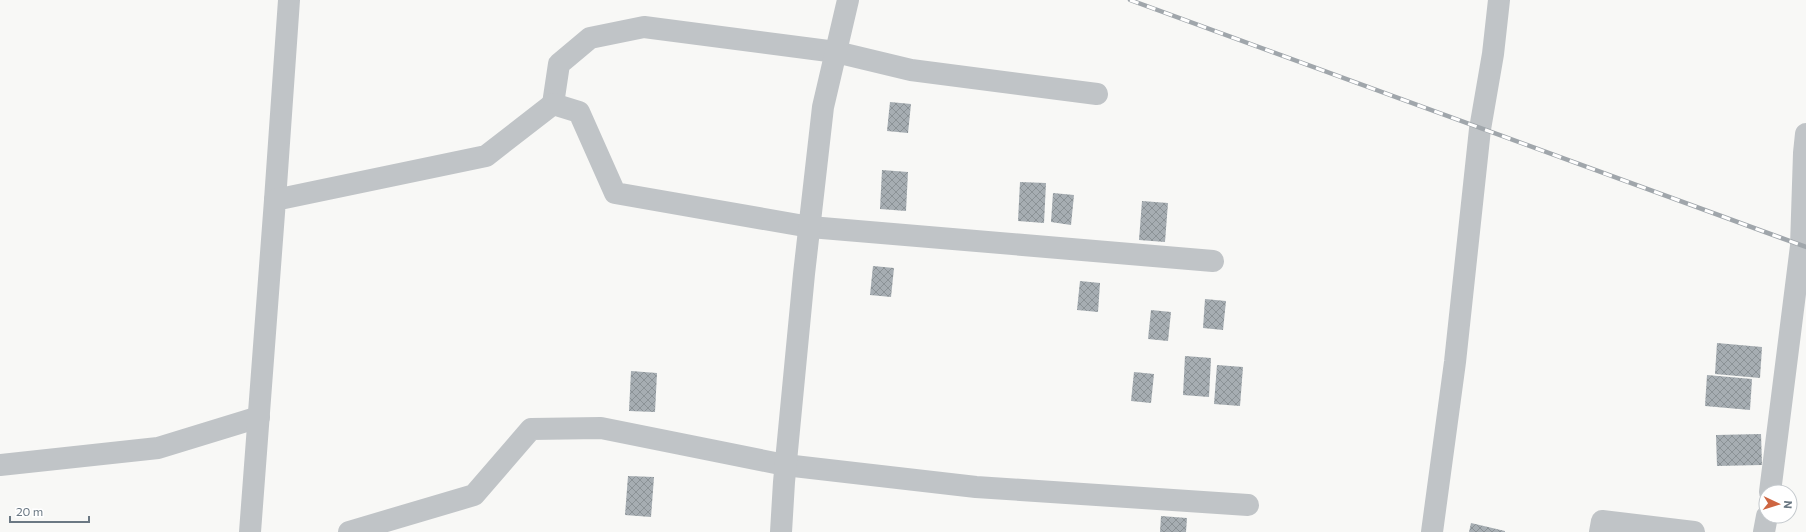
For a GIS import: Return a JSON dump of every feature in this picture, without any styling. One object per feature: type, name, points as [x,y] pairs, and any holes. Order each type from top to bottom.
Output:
[{"type":"street","points":[[250,532],[289,0]]},
{"type":"street","points":[[781,532],[785,465],[823,107],[848,0]]},
{"type":"street","points":[[1432,532],[1455,362],[1480,129],[1493,54],[1498,0]]},
{"type":"street","points":[[275,200],[486,156],[553,104],[559,64],[580,46],[590,38],[644,27],[836,52],[911,70],[1097,94]]},
{"type":"street","points":[[553,104],[579,112],[615,193],[810,227],[1212,260]]},
{"type":"street","points":[[1771,484],[1801,246],[1806,134]]},
{"type":"street","points":[[0,465],[158,448],[259,417]]},
{"type":"street","points":[[349,532],[474,495],[531,429],[601,428],[785,465],[976,487],[1248,505]]},
{"type":"street","points":[[1600,532],[1602,521],[1694,532]]},
{"type":"building","points":[[890,102],[911,104],[908,133],[887,131]]},
{"type":"building","points":[[882,170],[908,172],[906,211],[880,209]]},
{"type":"building","points":[[1020,182],[1046,183],[1044,223],[1018,221]]},
{"type":"building","points":[[1053,193],[1074,195],[1071,225],[1051,222]]},
{"type":"building","points":[[1142,201],[1168,203],[1165,242],[1139,240]]},
{"type":"building","points":[[873,266],[894,268],[891,297],[870,295]]},
{"type":"building","points":[[1080,281],[1100,283],[1098,312],[1077,310]]},
{"type":"building","points":[[1205,299],[1226,301],[1223,330],[1203,328]]},
{"type":"building","points":[[1151,310],[1171,312],[1168,341],[1148,339]]},
{"type":"building","points":[[1717,343],[1762,347],[1760,378],[1715,374]]},
{"type":"building","points":[[1185,356],[1211,358],[1209,397],[1183,395]]},
{"type":"building","points":[[1217,365],[1243,367],[1240,406],[1214,404]]},
{"type":"building","points":[[631,371],[657,373],[655,412],[629,411]]},
{"type":"building","points":[[1134,372],[1154,374],[1151,403],[1131,401]]},
{"type":"building","points":[[1707,375],[1752,379],[1750,410],[1705,406]]},
{"type":"building","points":[[1761,434],[1762,465],[1717,466],[1716,435]]},
{"type":"building","points":[[628,476],[654,477],[651,517],[625,515]]},
{"type":"building","points":[[1161,516],[1187,518],[1186,532],[1160,532]]},
{"type":"building","points":[[1471,523],[1505,531],[1505,532],[1469,532]]},
{"type":"railway","points":[[1130,0],[1806,247]]}]
